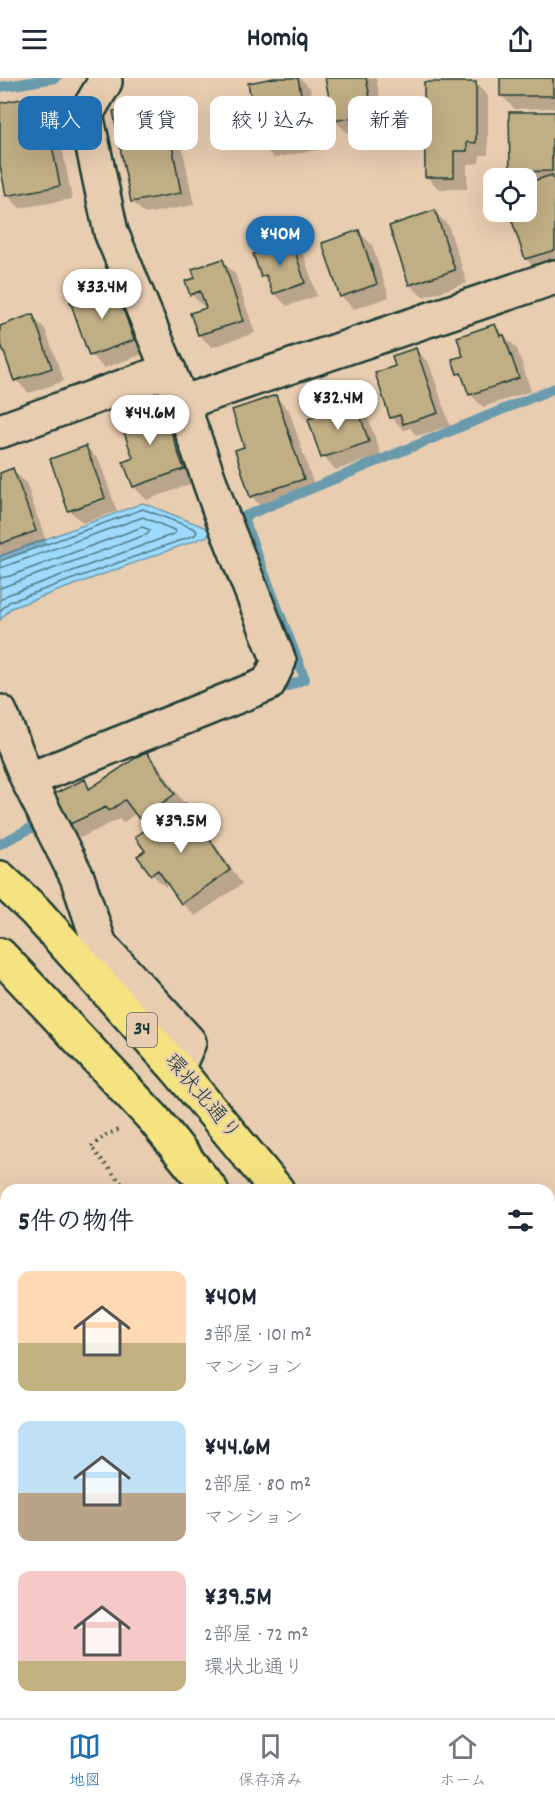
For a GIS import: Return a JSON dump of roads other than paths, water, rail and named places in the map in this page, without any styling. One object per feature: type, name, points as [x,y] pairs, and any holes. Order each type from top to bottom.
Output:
[{"type":"highway","name":"環状北通り","points":[[0,878],[35,911],[177,1069],[272,1184]]},
{"type":"highway","name":"34","points":[[0,955],[153,1118],[206,1184]]},
{"type":"street","points":[[34,793],[268,684],[279,661],[225,524],[183,403],[111,232],[86,114],[105,80]]},
{"type":"street","points":[[183,403],[555,277]]},
{"type":"street","points":[[0,431],[169,370]]},
{"type":"street","points":[[0,712],[34,793],[77,877],[100,945],[189,1042],[177,1069]]},
{"type":"water","points":[[143,503],[212,530],[208,536],[11,608],[0,620],[0,556]]},
{"type":"waterway","points":[[0,87],[56,78]]},
{"type":"waterway","points":[[228,523],[555,388]]},
{"type":"waterway","points":[[243,518],[305,679],[274,692]]},
{"type":"waterway","points":[[0,844],[33,827],[30,814]]}]
